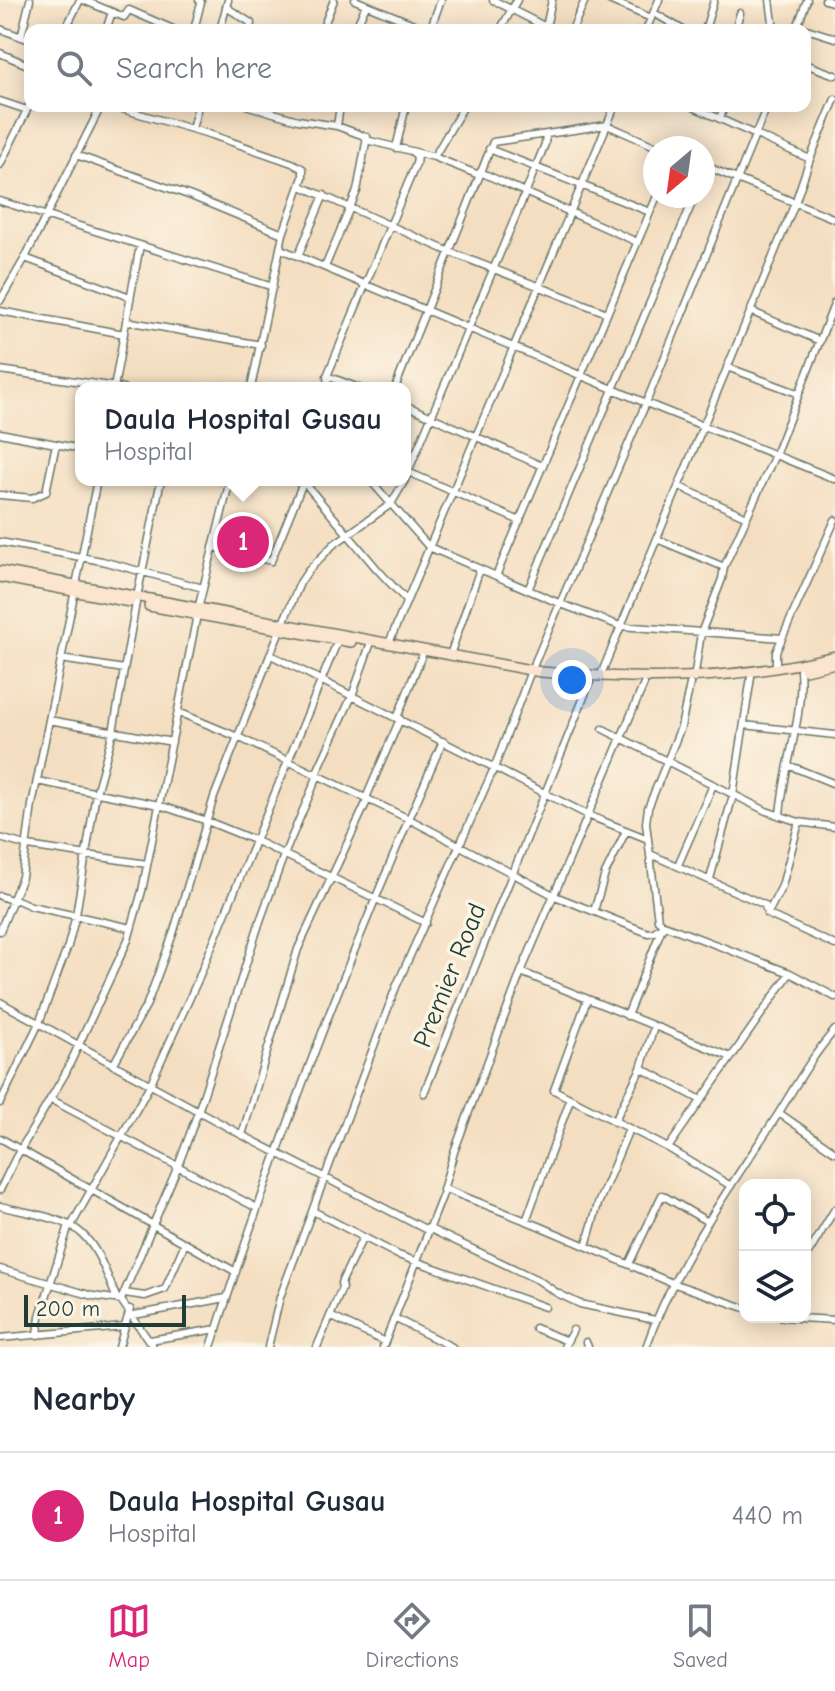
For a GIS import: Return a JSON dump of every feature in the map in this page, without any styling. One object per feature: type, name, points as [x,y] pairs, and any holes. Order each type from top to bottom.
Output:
[{"type":"street","points":[[24,24],[30,0]]},
{"type":"street","points":[[68,24],[81,0],[124,17],[129,10],[161,24]]},
{"type":"street","points":[[196,24],[199,0]]},
{"type":"street","points":[[324,24],[334,0]]},
{"type":"street","points":[[355,0],[413,24]]},
{"type":"street","points":[[428,24],[441,0]]},
{"type":"street","points":[[493,0],[538,24]]},
{"type":"street","points":[[504,24],[517,0]]},
{"type":"street","points":[[548,24],[552,0]]},
{"type":"street","points":[[575,24],[585,0]]},
{"type":"street","points":[[609,0],[670,24]]},
{"type":"street","points":[[649,24],[659,0]]},
{"type":"street","points":[[707,24],[714,0]]},
{"type":"street","points":[[770,0],[773,24]]},
{"type":"street","points":[[798,24],[807,0]]},
{"type":"street","points":[[825,0],[835,3]]},
{"type":"street","points":[[222,24],[227,3],[251,24]]},
{"type":"street","points":[[358,24],[366,5]]},
{"type":"street","points":[[108,24],[112,12]]},
{"type":"street","points":[[737,24],[740,13]]},
{"type":"street","points":[[21,37],[24,25]]},
{"type":"street","points":[[0,29],[24,38]]},
{"type":"street","points":[[811,32],[835,38]]},
{"type":"street","points":[[0,53],[24,63]]},
{"type":"street","points":[[811,66],[835,75]]},
{"type":"street","name":"Premier Road","points":[[424,1093],[545,792],[680,487],[702,425],[835,99]]},
{"type":"street","points":[[0,101],[24,106]]},
{"type":"street","points":[[0,165],[26,112]]},
{"type":"street","points":[[0,301],[25,258],[98,112]]},
{"type":"street","points":[[133,112],[192,129],[303,169],[301,186],[283,234],[252,382]]},
{"type":"street","points":[[192,129],[196,112]]},
{"type":"street","points":[[275,112],[337,126],[367,137],[357,191],[325,267]]},
{"type":"street","points":[[289,117],[290,112]]},
{"type":"street","points":[[337,126],[339,112]]},
{"type":"street","points":[[396,148],[405,112]]},
{"type":"street","points":[[434,157],[460,112]]},
{"type":"street","points":[[389,643],[612,112]]},
{"type":"street","points":[[704,112],[810,159]]},
{"type":"street","points":[[720,119],[722,112]]},
{"type":"street","points":[[268,1347],[283,1288],[396,987],[495,766],[530,673],[646,403],[764,112]]},
{"type":"street","points":[[398,382],[493,142],[607,125],[643,141]]},
{"type":"street","points":[[411,465],[495,269],[545,144],[546,134]]},
{"type":"street","points":[[366,140],[434,157],[480,174],[637,242]]},
{"type":"street","points":[[0,145],[8,148]]},
{"type":"street","points":[[489,149],[650,212]]},
{"type":"street","points":[[328,382],[327,376],[416,164],[417,156],[411,151]]},
{"type":"street","points":[[76,155],[191,196],[283,234]]},
{"type":"street","points":[[715,170],[835,219]]},
{"type":"street","points":[[301,186],[450,252],[607,313]]},
{"type":"street","points":[[298,256],[324,195]]},
{"type":"street","points":[[0,201],[273,287]]},
{"type":"street","points":[[496,576],[652,208]]},
{"type":"street","points":[[528,590],[690,208]]},
{"type":"street","points":[[115,382],[140,245]]},
{"type":"street","points":[[281,249],[835,479]]},
{"type":"street","points":[[25,258],[130,297]]},
{"type":"street","points":[[835,302],[775,455],[724,567],[701,633],[681,727],[648,808],[646,823],[658,920],[664,925],[790,973],[835,997]]},
{"type":"street","points":[[0,311],[124,334]]},
{"type":"street","points":[[750,311],[820,341]]},
{"type":"street","points":[[126,321],[261,345]]},
{"type":"street","points":[[727,367],[797,393]]},
{"type":"street","points":[[0,370],[80,382]]},
{"type":"street","points":[[327,376],[343,382]]},
{"type":"street","points":[[411,408],[542,466]]},
{"type":"street","points":[[0,433],[75,448]]},
{"type":"street","points":[[0,495],[32,498],[46,492],[56,444]]},
{"type":"street","points":[[411,478],[520,521]]},
{"type":"street","points":[[0,931],[14,900],[28,846],[37,781],[96,486]]},
{"type":"street","points":[[0,1103],[39,1023],[63,962],[76,915],[96,793],[113,732],[160,486]]},
{"type":"street","points":[[0,1190],[102,1000],[131,928],[147,864],[197,612],[228,486]]},
{"type":"street","points":[[213,547],[271,561],[302,486]]},
{"type":"street","points":[[308,486],[406,600]]},
{"type":"street","points":[[375,486],[429,547],[561,604],[620,626],[782,638]]},
{"type":"street","points":[[113,1065],[147,1004],[173,934],[207,821],[300,583],[333,545],[391,504],[401,486]]},
{"type":"street","points":[[680,487],[747,517]]},
{"type":"street","points":[[776,668],[776,652],[835,520]]},
{"type":"street","points":[[657,539],[724,567]]},
{"type":"street","points":[[0,542],[82,557],[203,588]]},
{"type":"street","points":[[450,655],[480,569]]},
{"type":"street","points":[[0,571],[197,612],[389,643],[530,673]]},
{"type":"street","points":[[0,577],[77,588]]},
{"type":"street","points":[[282,627],[338,640],[530,673],[644,684],[751,677],[835,663]]},
{"type":"street","points":[[38,1335],[40,1316],[70,1225],[150,1085],[197,982],[338,640]]},
{"type":"street","points":[[121,1297],[178,1166],[284,855],[352,696],[370,645]]},
{"type":"street","points":[[271,655],[590,816],[648,839]]},
{"type":"street","points":[[242,1135],[298,949],[367,798],[422,655]]},
{"type":"street","points":[[595,680],[692,681],[835,656]]},
{"type":"street","points":[[61,659],[124,669]]},
{"type":"street","points":[[780,816],[780,794],[800,692],[800,670]]},
{"type":"street","points":[[710,879],[733,795],[751,677]]},
{"type":"street","points":[[330,1316],[384,1345],[521,972],[644,684]]},
{"type":"street","points":[[178,712],[367,798],[555,896],[648,933],[664,925]]},
{"type":"street","points":[[49,720],[172,742]]},
{"type":"street","points":[[744,725],[835,735]]},
{"type":"street","points":[[603,729],[780,816],[835,827]]},
{"type":"street","points":[[211,1347],[257,1208],[328,1015],[443,741]]},
{"type":"street","points":[[788,765],[835,784]]},
{"type":"street","points":[[37,781],[159,805],[207,821],[254,840],[426,923]]},
{"type":"street","points":[[678,865],[713,785]]},
{"type":"street","points":[[767,914],[782,886],[799,822]]},
{"type":"street","points":[[594,911],[605,874],[626,831]]},
{"type":"street","points":[[0,838],[28,846],[147,864]]},
{"type":"street","points":[[650,854],[765,905],[767,914]]},
{"type":"street","points":[[0,896],[131,928]]},
{"type":"street","points":[[767,914],[835,945]]},
{"type":"street","points":[[627,1016],[664,925]]},
{"type":"street","points":[[521,972],[731,1057]]},
{"type":"street","points":[[668,1148],[790,973]]},
{"type":"street","points":[[587,1000],[553,1088],[570,1100],[668,1148],[731,1186]]},
{"type":"street","points":[[0,1002],[198,1112],[427,1229],[538,1280],[580,1304],[654,1323]]},
{"type":"street","points":[[614,1122],[641,1068],[654,1027]]},
{"type":"street","points":[[646,1347],[672,1283],[708,1222],[810,1063],[835,1030]]},
{"type":"street","points":[[641,1068],[701,1100]]},
{"type":"street","points":[[50,1099],[257,1208]]},
{"type":"street","points":[[526,1221],[570,1100]]},
{"type":"street","points":[[779,1113],[835,1152]]},
{"type":"street","points":[[586,1246],[598,1204],[629,1129]]},
{"type":"street","points":[[0,1138],[236,1272]]},
{"type":"street","points":[[443,1190],[526,1221],[672,1283],[739,1306]]},
{"type":"street","points":[[629,1264],[662,1195],[708,1222]]},
{"type":"street","points":[[0,1206],[70,1225],[90,1243],[152,1344],[217,1329]]},
{"type":"street","points":[[810,1251],[835,1209]]},
{"type":"street","points":[[313,1211],[398,1255],[545,1307]]},
{"type":"street","points":[[320,1346],[342,1288],[341,1283],[363,1237]]},
{"type":"street","points":[[0,1269],[93,1296],[145,1296],[165,1289],[185,1243]]},
{"type":"street","points":[[132,1312],[226,1298]]},
{"type":"street","points":[[119,1347],[132,1312]]},
{"type":"street","points":[[394,1318],[452,1347]]},
{"type":"street","points":[[811,1319],[835,1320]]},
{"type":"street","points":[[0,1338],[125,1327]]},
{"type":"street","points":[[535,1328],[565,1344],[573,1330]]},
{"type":"place","name":"Daula Hospital Gusau","points":[[243,542]]}]
